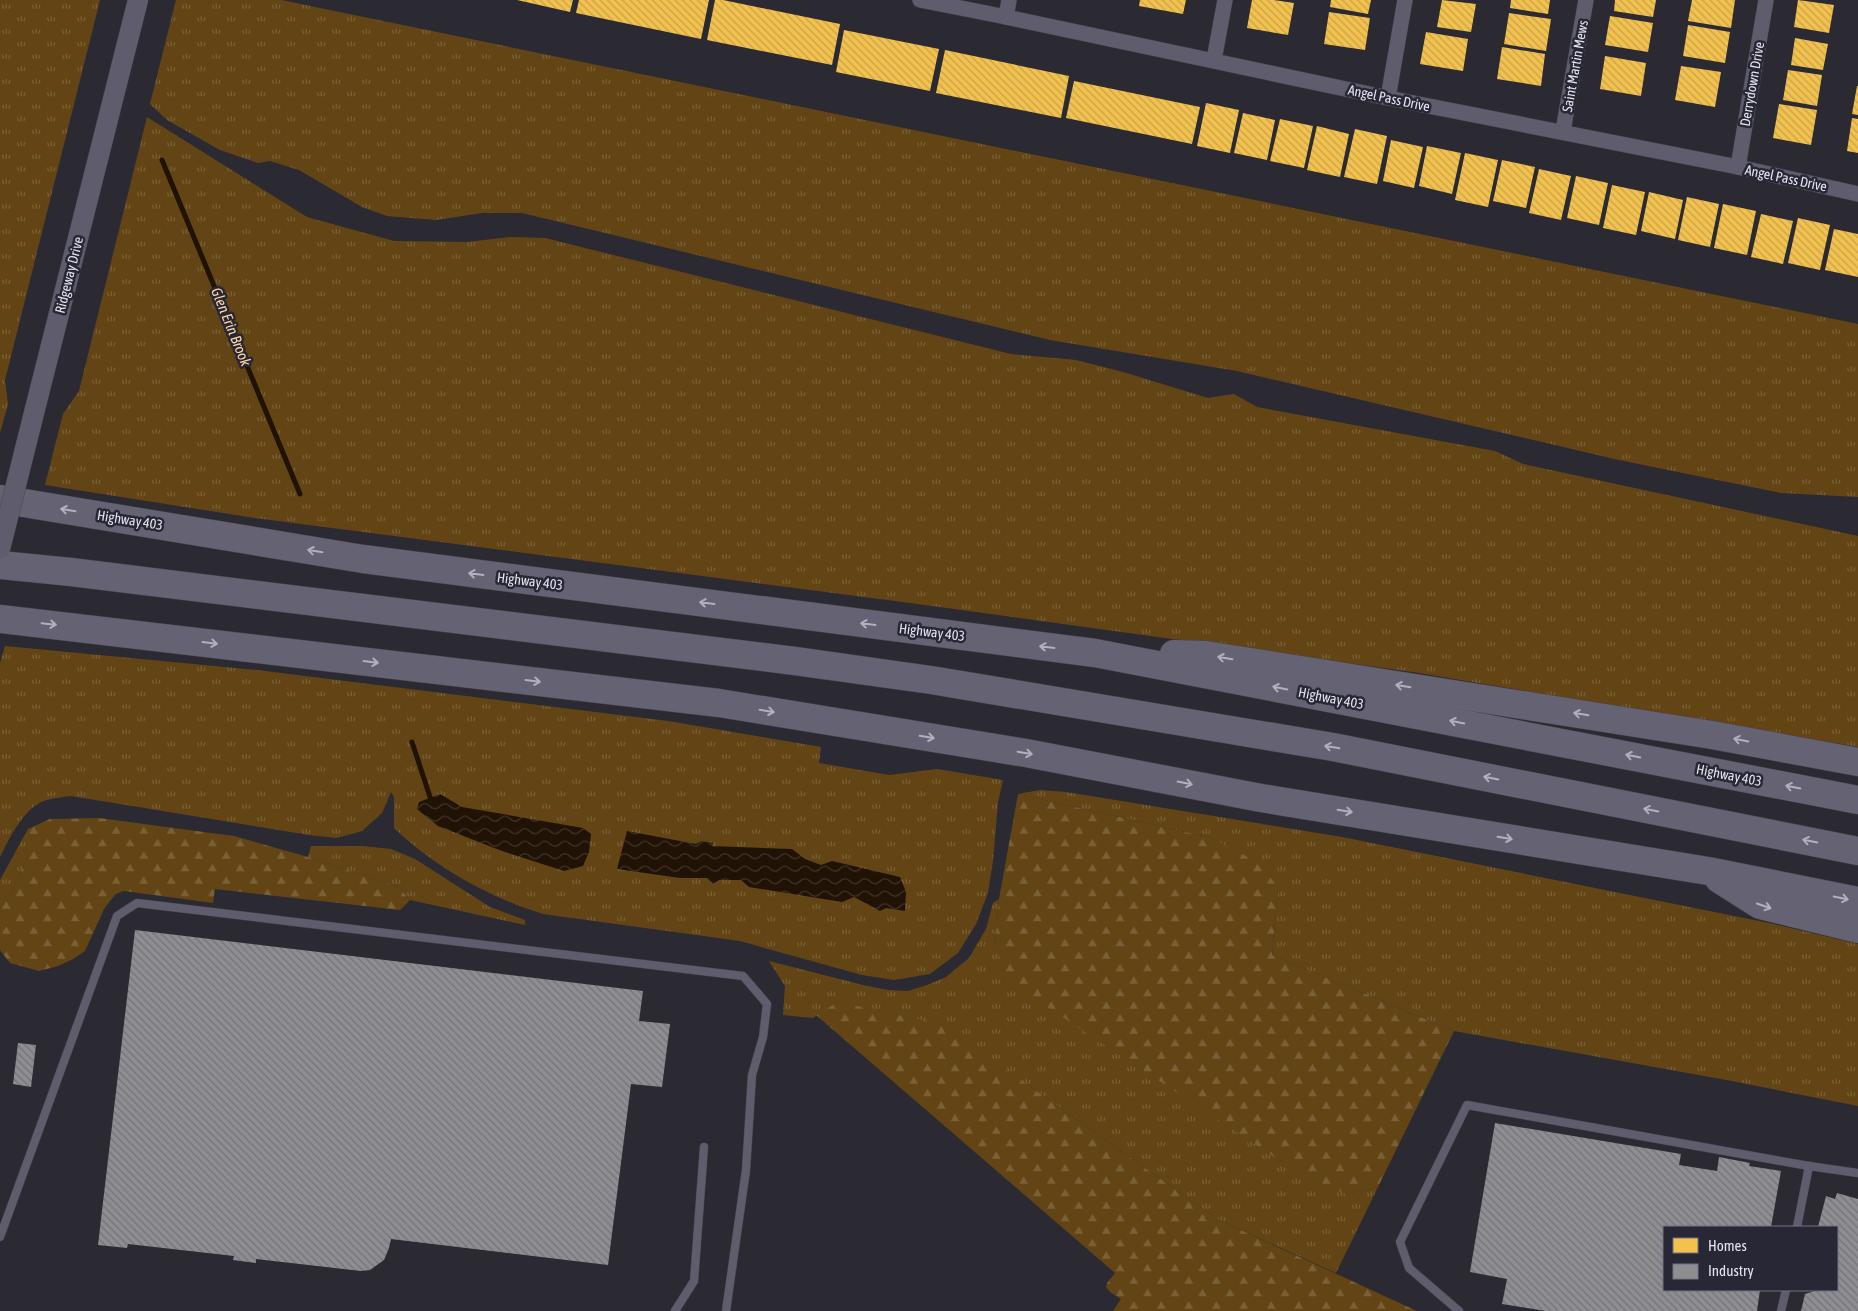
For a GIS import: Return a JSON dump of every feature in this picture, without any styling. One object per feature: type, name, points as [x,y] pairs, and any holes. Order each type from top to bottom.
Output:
[{"type":"highway","name":"Highway 403","points":[[0,499],[363,559],[1095,653],[1858,800]]},
{"type":"highway","points":[[0,565],[785,659],[931,680],[1334,747],[1858,851]]},
{"type":"highway","points":[[0,619],[718,703],[1026,753],[1261,798],[1708,871],[1858,901]]},
{"type":"highway","points":[[1095,653],[1206,655],[1702,733],[1858,762]]},
{"type":"highway","points":[[1708,871],[1760,905],[1858,929]]},
{"type":"street","name":"Ridgeway Drive","points":[[0,549],[138,0]]},
{"type":"street","name":"Angel Pass Drive","points":[[920,0],[1214,60],[1388,98],[1738,167],[1858,194]]},
{"type":"street","points":[[1006,17],[1009,0]]},
{"type":"street","points":[[1214,60],[1225,0]]},
{"type":"street","points":[[1388,98],[1405,0]]},
{"type":"street","name":"Saint Martin Mews","points":[[1563,132],[1586,0]]},
{"type":"street","name":"Derrydown Drive","points":[[1738,167],[1766,0]]},
{"type":"lane","points":[[0,1237],[117,916],[136,903],[743,976],[768,1004],[763,1037],[752,1075],[746,1170],[726,1311]]},
{"type":"lane","points":[[1459,1311],[1409,1268],[1400,1242],[1467,1105],[1809,1166],[1858,1172]]},
{"type":"lane","points":[[675,1311],[694,1281],[704,1147]]},
{"type":"lane","points":[[1797,1226],[1809,1166]]},
{"type":"lane","points":[[1782,1311],[1786,1291]]},
{"type":"green space","points":[[0,0],[100,0],[5,380],[8,404],[0,433]]},
{"type":"green space","points":[[176,0],[281,0],[1858,324],[1858,497],[1781,493],[1619,460],[1237,371],[1050,340],[522,213],[482,213],[436,220],[387,216],[362,207],[299,170],[270,161],[258,163],[220,150],[167,120],[150,104]]},
{"type":"green space","points":[[147,117],[307,217],[394,241],[467,242],[511,237],[545,238],[1011,354],[1076,360],[1208,398],[1234,394],[1257,407],[1495,451],[1523,464],[1858,536],[1858,747],[1413,672],[918,604],[255,518],[45,485],[63,414],[79,391]]},
{"type":"green space","points":[[5,646],[257,670],[668,721],[821,747],[819,763],[889,775],[937,769],[1003,780],[998,802],[988,893],[976,924],[958,953],[930,974],[894,980],[862,975],[740,941],[543,914],[522,907],[482,890],[445,868],[427,856],[394,828],[394,797],[391,792],[382,813],[362,831],[337,838],[71,796],[56,798],[39,803],[25,815],[13,832],[0,857],[0,663]]},
{"type":"green space","points":[[1040,790],[1066,792],[1342,837],[1769,923],[1858,944],[1858,1106],[1732,1081],[1454,1031],[1272,955],[1278,887],[1212,838],[1018,794]]},
{"type":"green space","points":[[1018,794],[1212,838],[1257,862],[1278,887],[1272,955],[1454,1031],[1378,1187],[1346,1194],[1306,1178],[1008,981],[995,946],[999,899]]},
{"type":"green space","points":[[99,818],[234,836],[308,857],[397,886],[410,900],[400,910],[215,889],[213,903],[124,891],[116,894],[104,909],[85,951],[73,959],[58,966],[39,971],[10,963],[0,950],[0,909],[11,894],[28,856],[28,829],[50,819]]},
{"type":"green space","points":[[28,829],[28,856],[11,894],[0,909],[0,880]]},
{"type":"green space","points":[[311,846],[363,846],[391,849],[415,859],[490,907],[525,920],[525,925],[410,900],[397,886],[308,857]]},
{"type":"green space","points":[[999,899],[995,946],[1346,1194],[1378,1187],[1336,1273],[1217,1219],[1021,1080],[817,1015],[813,1018],[783,1015],[785,986],[769,961],[863,985],[888,990],[908,991],[946,977],[969,958],[986,929],[993,903]]},
{"type":"green space","points":[[838,1002],[936,1023],[1021,1080],[1217,1219],[1417,1311],[1113,1311],[1121,1299],[1106,1287],[1115,1273],[816,1015]]},
{"type":"water","points":[[440,794],[462,807],[583,828],[591,834],[589,852],[583,866],[564,871],[502,851],[438,826],[417,809],[419,802]]},
{"type":"water","points":[[627,831],[696,844],[702,841],[713,843],[712,846],[792,849],[805,859],[821,865],[832,861],[900,877],[906,892],[905,911],[886,908],[880,911],[854,897],[842,902],[749,887],[741,880],[719,880],[713,884],[707,878],[680,878],[617,869]]},
{"type":"building: Homes","points":[[517,0],[573,0],[570,12]]},
{"type":"building: Homes","points":[[579,0],[709,0],[701,39],[576,13]]},
{"type":"building: Homes","points":[[715,0],[723,0],[840,24],[832,65],[707,40]]},
{"type":"building: Homes","points":[[1140,0],[1186,0],[1183,14],[1139,6]]},
{"type":"building: Homes","points":[[1252,0],[1274,0],[1294,3],[1288,35],[1247,28]]},
{"type":"building: Homes","points":[[1331,0],[1371,0],[1368,14],[1330,7]]},
{"type":"building: Homes","points":[[1442,0],[1476,4],[1471,32],[1437,27]]},
{"type":"building: Homes","points":[[1511,0],[1550,0],[1548,14],[1510,8]]},
{"type":"building: Homes","points":[[1615,0],[1656,0],[1653,17],[1614,11]]},
{"type":"building: Homes","points":[[1692,0],[1735,0],[1731,28],[1688,21]]},
{"type":"building: Homes","points":[[1798,0],[1834,5],[1829,33],[1794,27]]},
{"type":"building: Homes","points":[[1329,12],[1370,18],[1365,50],[1324,44]]},
{"type":"building: Homes","points":[[1509,13],[1551,19],[1546,51],[1504,44]]},
{"type":"building: Homes","points":[[1610,16],[1653,23],[1648,52],[1605,45]]},
{"type":"building: Homes","points":[[1688,25],[1730,32],[1725,63],[1683,56]]},
{"type":"building: Homes","points":[[844,30],[939,49],[930,91],[836,72]]},
{"type":"building: Homes","points":[[1426,32],[1468,39],[1463,71],[1420,64]]},
{"type":"building: Homes","points":[[1795,38],[1828,44],[1823,70],[1791,65]]},
{"type":"building: Homes","points":[[1502,47],[1545,54],[1541,86],[1497,79]]},
{"type":"building: Homes","points":[[945,50],[1069,76],[1061,118],[936,93]]},
{"type":"building: Homes","points":[[1605,56],[1646,63],[1641,96],[1600,89]]},
{"type":"building: Homes","points":[[1681,66],[1721,72],[1715,107],[1675,100]]},
{"type":"building: Homes","points":[[1788,70],[1822,75],[1817,106],[1783,100]]},
{"type":"building: Homes","points":[[1074,81],[1200,107],[1192,144],[1066,118]]},
{"type":"building: Homes","points":[[1858,86],[1858,115],[1852,114]]},
{"type":"building: Homes","points":[[1206,103],[1239,110],[1230,153],[1197,146]]},
{"type":"building: Homes","points":[[1779,104],[1817,110],[1811,145],[1773,138]]},
{"type":"building: Homes","points":[[1243,113],[1275,120],[1267,160],[1234,153]]},
{"type":"building: Homes","points":[[1852,118],[1858,119],[1858,153],[1847,151]]},
{"type":"building: Homes","points":[[1280,119],[1313,126],[1304,168],[1270,161]]},
{"type":"building: Homes","points":[[1317,126],[1349,134],[1340,177],[1307,170]]},
{"type":"building: Homes","points":[[1355,129],[1387,136],[1377,184],[1344,177]]},
{"type":"building: Homes","points":[[1391,140],[1423,147],[1414,188],[1383,181]]},
{"type":"building: Homes","points":[[1427,146],[1461,153],[1452,194],[1419,186]]},
{"type":"building: Homes","points":[[1465,153],[1498,160],[1488,207],[1455,200]]},
{"type":"building: Homes","points":[[1502,160],[1535,167],[1526,208],[1493,201]]},
{"type":"building: Homes","points":[[1539,169],[1571,176],[1561,220],[1529,213]]},
{"type":"building: Homes","points":[[1576,176],[1608,183],[1599,225],[1567,218]]},
{"type":"building: Homes","points":[[1612,185],[1645,192],[1636,235],[1603,228]]},
{"type":"building: Homes","points":[[1649,192],[1683,200],[1675,239],[1641,231]]},
{"type":"building: Homes","points":[[1687,197],[1719,204],[1710,247],[1678,240]]},
{"type":"building: Homes","points":[[1723,204],[1756,211],[1747,255],[1714,248]]},
{"type":"building: Homes","points":[[1761,214],[1793,221],[1783,264],[1751,257]]},
{"type":"building: Homes","points":[[1798,218],[1830,225],[1820,270],[1788,263]]},
{"type":"building: Homes","points":[[1834,229],[1858,234],[1858,277],[1825,270]]},
{"type":"building: Industry","points":[[135,930],[643,991],[639,1021],[670,1024],[662,1087],[631,1084],[608,1265],[391,1239],[384,1260],[370,1270],[361,1271],[256,1259],[256,1263],[233,1260],[234,1256],[128,1244],[127,1248],[98,1245]]},
{"type":"building: Industry","points":[[18,1043],[36,1045],[31,1087],[13,1084]]},
{"type":"building: Industry","points":[[1495,1123],[1681,1154],[1679,1165],[1717,1171],[1719,1157],[1750,1163],[1749,1166],[1781,1171],[1771,1226],[1663,1226],[1663,1291],[1760,1291],[1757,1311],[1546,1311],[1502,1304],[1507,1279],[1470,1272]]},
{"type":"building: Industry","points":[[1837,1193],[1858,1199],[1858,1311],[1801,1311],[1805,1294],[1815,1291],[1838,1291],[1838,1226],[1818,1226],[1826,1196],[1835,1199]]},
{"type":"waterway","name":"Glen Erin Brook","points":[[162,160],[300,494]]},
{"type":"waterway","name":"Glen Erin Brook","points":[[412,742],[432,803]]}]
